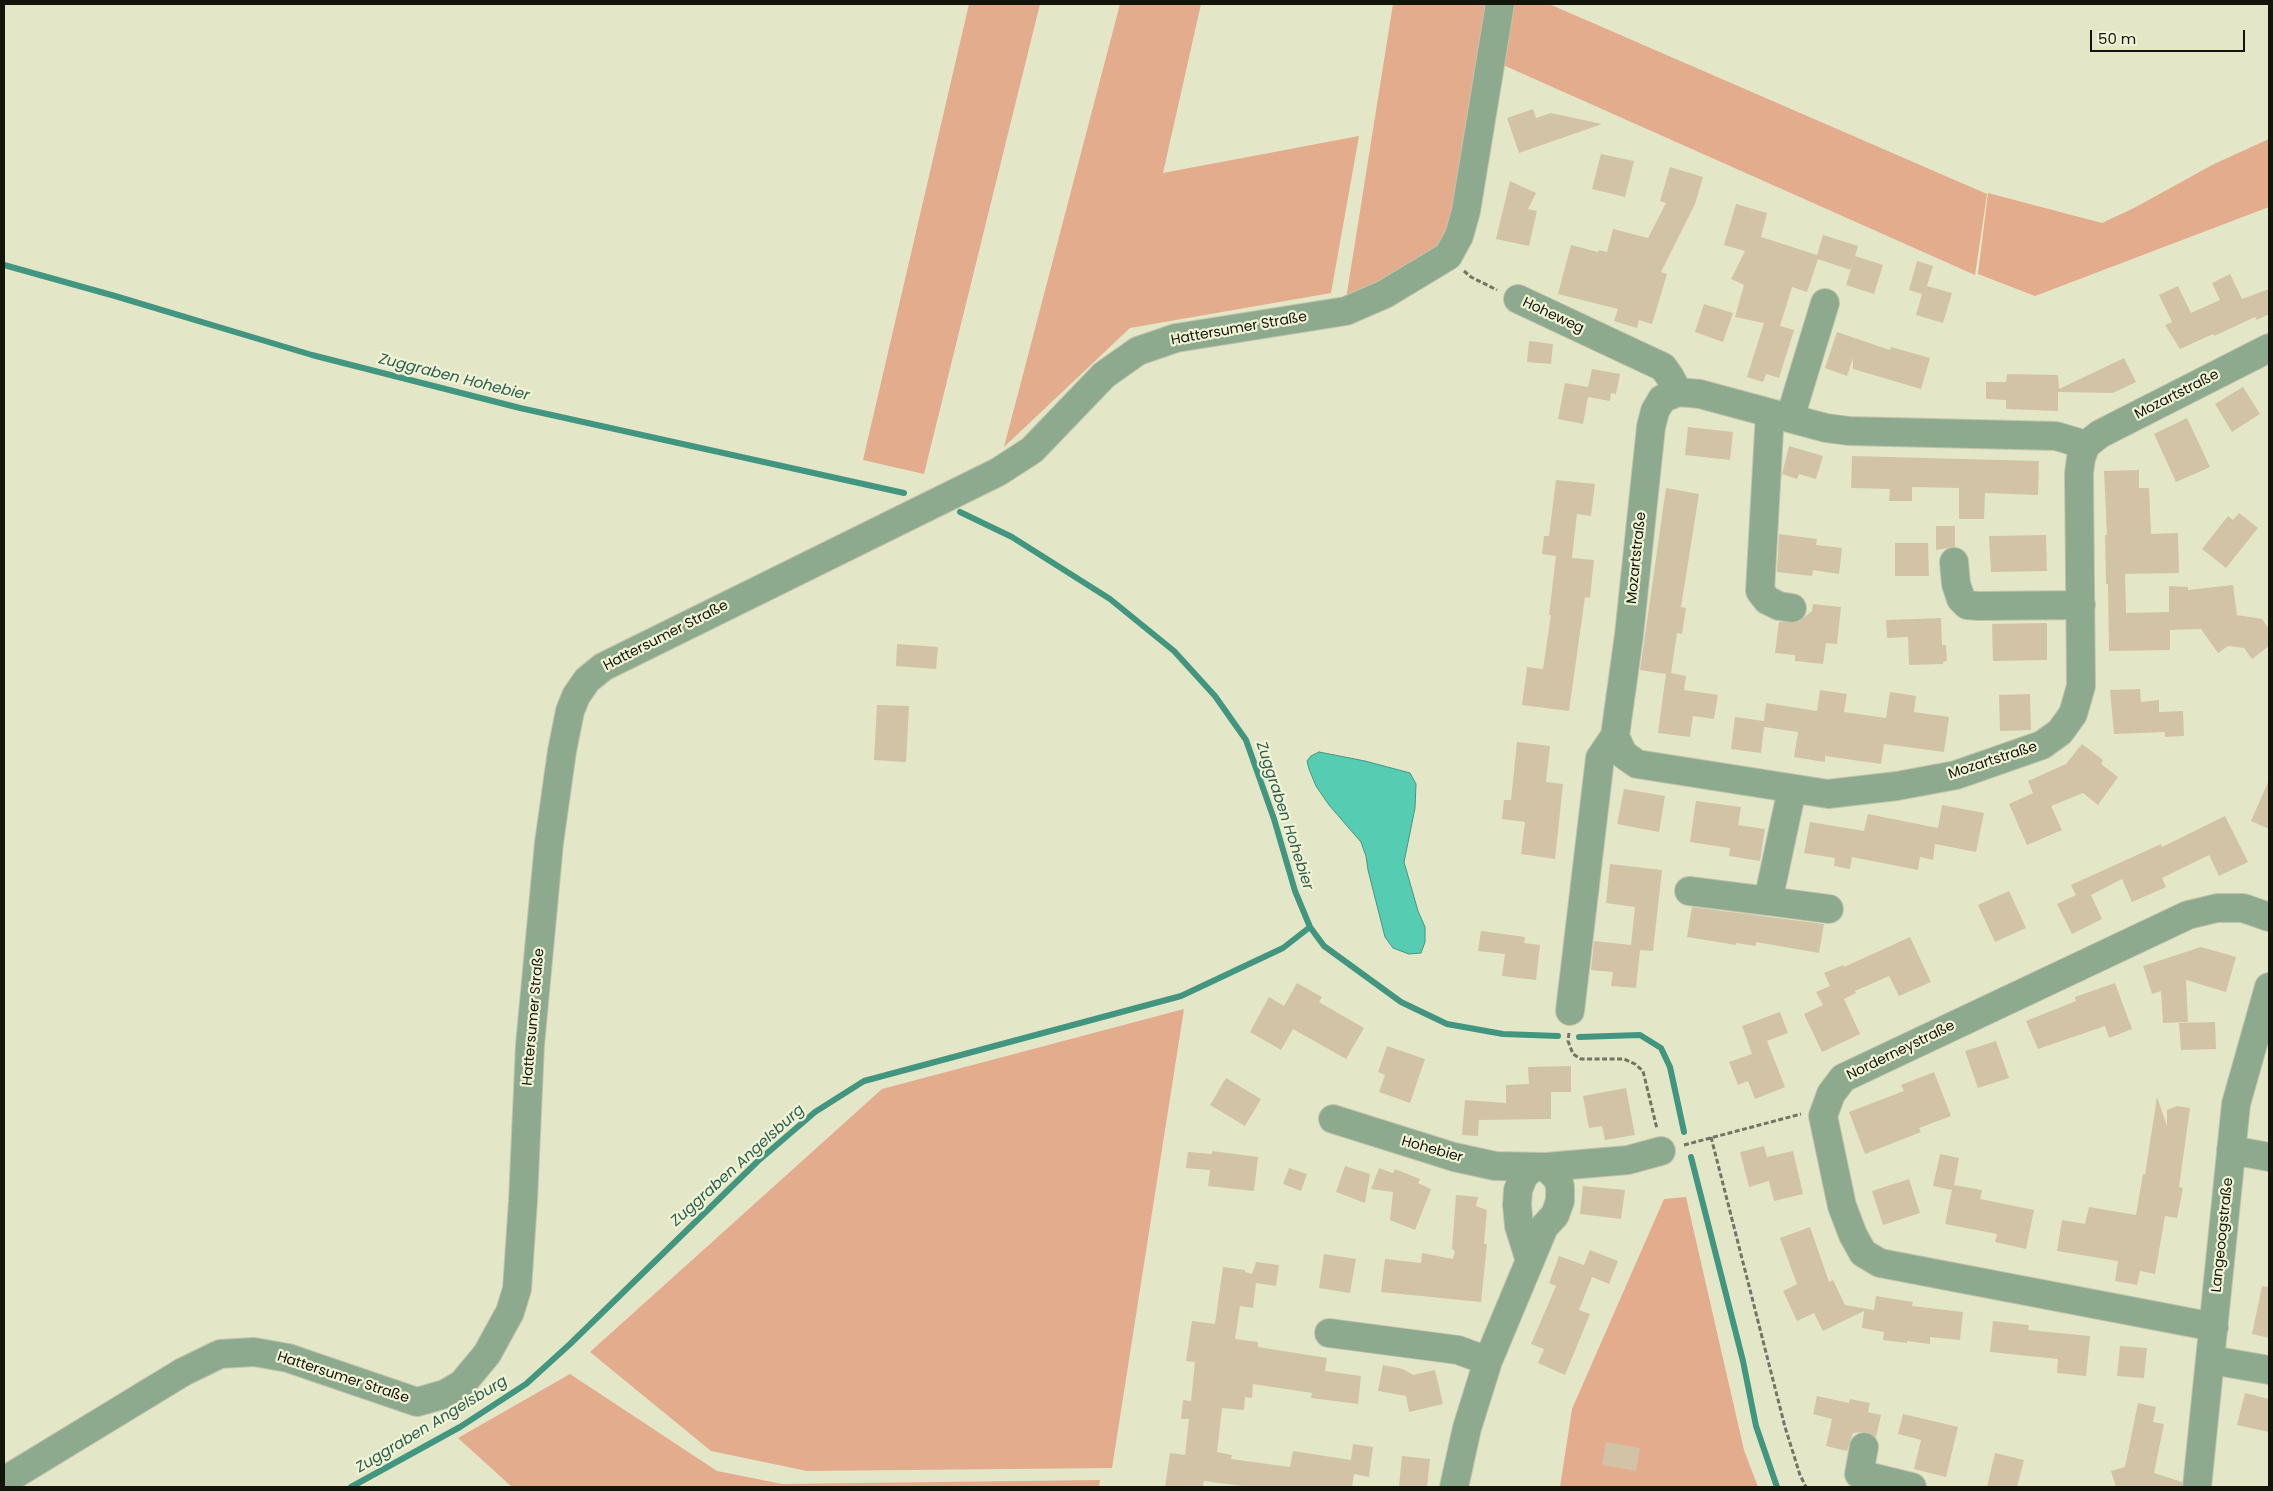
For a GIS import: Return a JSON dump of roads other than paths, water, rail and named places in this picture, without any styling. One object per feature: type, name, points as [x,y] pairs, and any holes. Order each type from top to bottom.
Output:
[{"type":"street","name":"Hattersumer Straße","points":[[4,1480],[183,1372],[220,1354],[254,1352],[288,1358],[417,1402],[445,1394],[462,1384],[487,1354],[510,1312],[517,1289],[530,1045],[550,843],[562,751],[570,711],[576,696],[587,680],[611,663],[998,472],[1032,450],[1104,375],[1138,351],[1176,338],[1346,311],[1385,294],[1448,256],[1459,236],[1466,211],[1500,4]]},
{"type":"street","name":"Hoheweg","points":[[1518,299],[1662,368],[1670,377],[1678,392]]},
{"type":"street","points":[[1792,608],[1779,606],[1767,600],[1760,591],[1780,415],[1825,303]]},
{"type":"street","name":"Mozartstraße","points":[[1615,736],[1623,754],[1637,764],[1828,794],[1956,775],[2042,745],[2060,732],[2073,714],[2081,686],[2080,473],[2081,458],[2086,445],[2100,434],[2269,348]]},
{"type":"street","points":[[1678,392],[1700,394],[1826,428],[1849,431],[2056,436],[2086,445]]},
{"type":"street","name":"Mozartstraße","points":[[1570,1011],[1600,758],[1615,736],[1629,635],[1651,427],[1655,411],[1662,398],[1678,392]]},
{"type":"street","points":[[1954,562],[1956,584],[1961,599],[1967,604],[1978,606],[2081,605]]},
{"type":"street","points":[[1768,901],[1792,789]]},
{"type":"street","points":[[1689,892],[1829,909]]},
{"type":"street","name":"Norderneystraße","points":[[2214,1327],[1880,1263],[1863,1253],[1853,1235],[1842,1206],[1823,1116],[1831,1094],[1843,1078],[2188,915],[2217,908],[2244,908],[2269,917]]},
{"type":"street","name":"Langeoogstraße","points":[[2198,1487],[2236,1104],[2269,987]]},
{"type":"street","name":"Hohebier","points":[[1333,1119],[1454,1157],[1495,1166],[1540,1168],[1628,1160],[1662,1151]]},
{"type":"street","points":[[2231,1150],[2269,1157]]},
{"type":"street","points":[[1454,1487],[1467,1428],[1488,1362],[1530,1261],[1544,1227],[1555,1215],[1560,1201],[1558,1179],[1540,1168],[1524,1175],[1518,1190],[1519,1226],[1530,1261]]},
{"type":"street","points":[[1329,1333],[1458,1350],[1488,1362]]},
{"type":"street","points":[[2211,1360],[2269,1370]]},
{"type":"street","points":[[1864,1447],[1859,1474],[1912,1487]]},
{"type":"water","points":[[1319,752],[1365,761],[1410,773],[1416,784],[1415,808],[1404,862],[1418,911],[1425,927],[1425,942],[1421,953],[1409,954],[1393,948],[1385,937],[1361,842],[1329,805],[1316,786],[1309,769],[1307,761],[1311,756]]},
{"type":"waterway","name":"Zuggraben Hohebier","points":[[4,265],[312,355],[520,408],[904,493]]},
{"type":"waterway","name":"Zuggraben Hohebier","points":[[960,512],[1012,537],[1110,599],[1174,651],[1215,696],[1246,740],[1274,819],[1295,891],[1310,927],[1324,946],[1401,1002],[1447,1024],[1503,1034],[1558,1036]]},
{"type":"waterway","name":"Zuggraben Angelsburg","points":[[351,1487],[460,1427],[526,1384],[569,1345],[758,1161],[815,1112],[864,1081],[1181,996],[1283,948],[1310,927]]},
{"type":"waterway","points":[[1579,1037],[1640,1035],[1661,1048],[1670,1067],[1684,1132]]},
{"type":"waterway","points":[[1691,1157],[1743,1361],[1756,1426],[1777,1487]]}]
